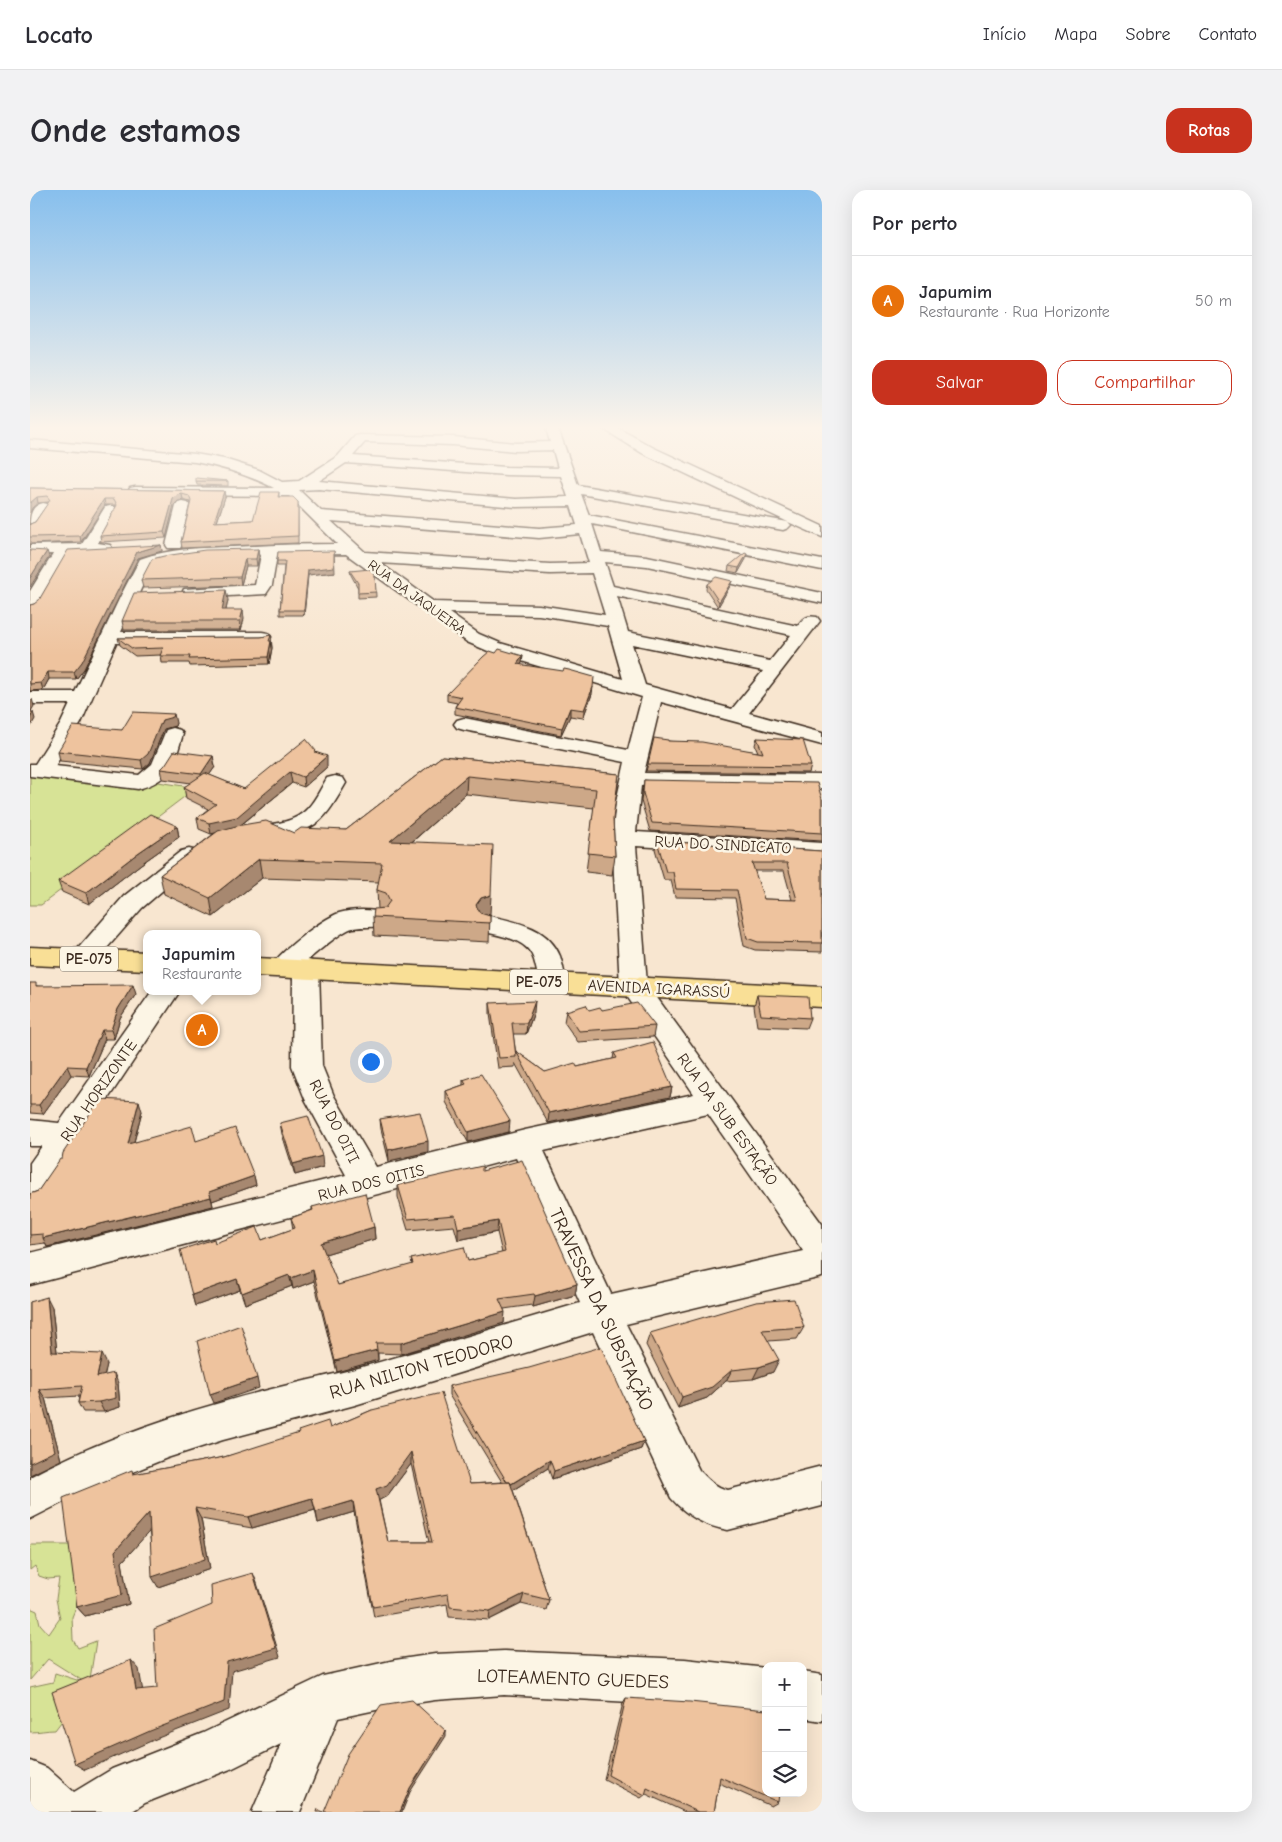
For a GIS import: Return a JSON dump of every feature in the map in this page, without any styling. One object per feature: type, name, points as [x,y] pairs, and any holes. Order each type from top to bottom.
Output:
[{"type":"main road","name":"PE-075","points":[[30,956],[143,961]]},
{"type":"main road","name":"AVENIDA IGARASSÚ","points":[[282,968],[822,997]]},
{"type":"street","name":"RUA DA JAQUEIRA","points":[[306,504],[315,515],[356,553],[473,638],[494,647],[645,692],[736,716],[819,757]]},
{"type":"street","points":[[577,504],[598,562],[617,629],[645,692],[625,820],[624,838],[634,986]]},
{"type":"street","points":[[635,504],[790,526],[806,525]]},
{"type":"street","points":[[761,504],[822,532]]},
{"type":"street","points":[[174,545],[182,506]]},
{"type":"street","points":[[30,524],[43,507]]},
{"type":"street","points":[[87,549],[110,510]]},
{"type":"street","points":[[315,515],[539,533],[583,524],[822,565]]},
{"type":"street","points":[[145,546],[298,538]]},
{"type":"street","points":[[30,550],[116,548]]},
{"type":"street","points":[[175,594],[252,592],[260,590],[264,586],[270,549]]},
{"type":"street","points":[[35,771],[71,723],[129,595],[146,562],[155,558],[180,554],[270,549],[356,553],[550,569],[598,562],[647,561],[822,598]]},
{"type":"street","points":[[30,605],[63,550]]},
{"type":"street","points":[[606,589],[801,632]]},
{"type":"street","points":[[129,595],[147,594]]},
{"type":"street","points":[[429,607],[489,607],[539,610],[773,668]]},
{"type":"street","points":[[736,716],[822,608]]},
{"type":"street","points":[[109,638],[262,636]]},
{"type":"street","points":[[30,698],[82,698]]},
{"type":"street","points":[[464,724],[633,769],[819,757]]},
{"type":"street","points":[[35,771],[138,782],[147,780],[155,776],[162,767],[173,734]]},
{"type":"street","points":[[84,958],[133,902],[184,860],[217,841],[290,827],[306,822],[319,809],[335,783]]},
{"type":"street","name":"RUA DO SINDICATO","points":[[624,838],[822,850]]},
{"type":"street","points":[[282,968],[311,943],[346,920],[376,918]]},
{"type":"street","points":[[490,925],[513,930],[529,937],[543,949],[553,983]]},
{"type":"street","name":"RUA DO OITI","points":[[282,968],[307,1066],[320,1099],[368,1182]]},
{"type":"street","name":"RUA DA SUB ESTAÇÃO","points":[[634,986],[822,1251]]},
{"type":"street","name":"RUA HORIZONTE","points":[[30,1189],[164,995]]},
{"type":"street","name":"RUA DOS OITIS","points":[[30,1269],[525,1143],[714,1101]]},
{"type":"street","points":[[30,1133],[67,1136]]},
{"type":"street","name":"TRAVESSA DA SUBSTAÇÃO","points":[[525,1143],[602,1313],[685,1484],[700,1500],[712,1508],[728,1510],[822,1486]]},
{"type":"street","name":"RUA NILTON TEODORO","points":[[30,1499],[66,1479],[167,1439],[223,1421],[355,1387],[602,1313],[822,1262]]},
{"type":"street","name":"LOTEAMENTO GUEDES","points":[[87,1812],[129,1786],[216,1751],[323,1699],[395,1683],[504,1673],[685,1682],[762,1691]]},
{"type":"street","points":[[807,1696],[822,1698]]},
{"type":"street","points":[[276,1812],[323,1699]]},
{"type":"street","points":[[30,1785],[60,1812]]},
{"type":"green space","points":[[30,770],[152,781],[196,788],[41,905],[30,905]]},
{"type":"green space","points":[[30,1545],[77,1545],[83,1590],[72,1617],[73,1640],[78,1648],[96,1641],[89,1685],[55,1730],[30,1732],[30,1687],[53,1682],[55,1673],[86,1683],[48,1659],[30,1680],[30,1608],[37,1611],[40,1624],[49,1634],[60,1618],[56,1599],[59,1578],[48,1579],[39,1576],[35,1566],[30,1570]]},
{"type":"building","points":[[47,504],[101,504],[80,536],[30,537],[30,524],[35,522]]},
{"type":"building","points":[[172,504],[164,532],[100,536],[117,505]]},
{"type":"building","points":[[190,504],[220,504],[214,522],[253,520],[258,504],[298,504],[298,536],[181,542]]},
{"type":"building","points":[[161,545],[137,552],[82,662],[74,672],[48,672],[41,683],[30,684],[30,605],[39,600],[68,550]]},
{"type":"building","points":[[258,549],[256,559],[245,559],[240,577],[141,580],[152,559],[205,550]]},
{"type":"building","points":[[30,550],[47,551],[30,578]]},
{"type":"building","points":[[334,551],[334,567],[308,570],[304,610],[280,610],[285,561],[277,561],[278,552]]},
{"type":"building","points":[[745,553],[747,554],[739,568],[729,566]]},
{"type":"building","points":[[370,569],[375,577],[376,592],[358,593],[358,583],[350,571]]},
{"type":"building","points":[[716,577],[732,581],[719,602],[707,584]]},
{"type":"building","points":[[226,590],[222,610],[243,610],[240,621],[122,621],[134,593]]},
{"type":"building","points":[[271,635],[268,657],[189,659],[190,656],[160,656],[163,648],[133,649],[118,638],[261,637]]},
{"type":"building","points":[[499,649],[523,656],[517,664],[563,671],[564,669],[594,677],[593,687],[584,710],[570,708],[562,728],[455,707],[462,697],[447,694],[483,657],[490,651],[496,653]]},
{"type":"building","points":[[133,712],[174,714],[173,717],[162,720],[148,754],[141,760],[58,751],[73,726],[122,730]]},
{"type":"building","points":[[654,738],[668,741],[702,742],[763,753],[757,738],[803,740],[811,766],[648,764]]},
{"type":"building","points":[[306,739],[315,752],[327,756],[303,777],[290,772],[237,817],[209,823],[197,818],[216,804],[184,787],[205,773],[244,789]]},
{"type":"building","points":[[174,751],[213,756],[201,774],[161,769]]},
{"type":"building","points":[[442,756],[619,774],[613,819],[615,856],[588,853],[596,789],[467,776],[390,841],[493,845],[491,895],[481,898],[476,905],[480,913],[490,916],[490,923],[373,917],[374,909],[385,908],[390,901],[386,893],[377,890],[382,863],[259,859],[210,898],[160,875],[218,831],[236,826],[266,821],[294,833],[301,828],[346,830]]},
{"type":"building","points":[[644,780],[817,783],[822,799],[822,833],[652,823],[643,793]]},
{"type":"building","points":[[150,814],[177,826],[86,893],[58,881]]},
{"type":"building","points":[[657,841],[822,851],[822,943],[758,942],[747,938],[737,890],[676,889],[673,872],[666,872]],"holes":[[[752,863],[787,863],[797,900],[764,899]]]},
{"type":"building","points":[[30,983],[36,983],[36,986],[133,985],[118,1009],[111,1030],[102,1030],[86,1067],[67,1066],[39,1105],[30,1105]]},
{"type":"building","points":[[757,995],[808,997],[810,1018],[761,1015]]},
{"type":"building","points":[[535,1001],[527,1023],[512,1023],[516,1057],[499,1058],[490,1003]]},
{"type":"building","points":[[637,1003],[655,1026],[579,1031],[566,1011],[586,1005],[589,1010],[600,1007],[602,1010]]},
{"type":"building","points":[[653,1042],[672,1087],[549,1113],[516,1051],[545,1072],[575,1063],[577,1067],[617,1058],[614,1053]]},
{"type":"building","points":[[481,1074],[510,1121],[468,1132],[446,1091],[466,1084],[463,1080]]},
{"type":"building","points":[[100,1099],[139,1101],[128,1144],[192,1126],[196,1141],[235,1128],[254,1176],[209,1192],[211,1197],[43,1238],[43,1234],[30,1235],[30,1194],[38,1191],[60,1159],[62,1159],[63,1153]]},
{"type":"building","points":[[420,1112],[428,1141],[388,1150],[380,1119]]},
{"type":"building","points":[[308,1116],[322,1156],[293,1164],[280,1123]]},
{"type":"building","points":[[522,1160],[577,1284],[535,1296],[534,1294],[499,1299],[505,1312],[401,1343],[376,1343],[377,1350],[335,1361],[313,1270],[291,1278],[289,1275],[242,1293],[237,1279],[192,1295],[180,1250],[214,1239],[215,1243],[257,1227],[262,1240],[295,1228],[291,1218],[313,1210],[312,1207],[365,1193],[374,1227],[321,1243],[338,1285],[413,1264],[411,1259],[464,1247],[468,1261],[505,1252],[498,1221],[458,1228],[455,1215],[408,1219],[398,1185],[482,1166],[482,1171]]},
{"type":"building","points":[[47,1297],[52,1352],[102,1354],[97,1377],[114,1373],[116,1398],[99,1402],[78,1403],[82,1386],[39,1389],[55,1451],[30,1463],[30,1302]]},
{"type":"building","points":[[794,1299],[804,1327],[762,1330],[779,1360],[759,1367],[732,1370],[712,1387],[682,1397],[650,1333],[756,1302]]},
{"type":"building","points":[[241,1325],[257,1378],[210,1394],[197,1341]]},
{"type":"building","points":[[601,1347],[644,1441],[554,1471],[550,1460],[511,1484],[507,1482],[449,1386],[529,1368]]},
{"type":"building","points":[[441,1393],[470,1484],[510,1482],[549,1600],[524,1594],[490,1611],[450,1607],[448,1594],[373,1607],[353,1501],[316,1512],[312,1498],[248,1517],[195,1508],[205,1559],[152,1577],[149,1513],[115,1551],[122,1595],[77,1607],[63,1498],[132,1470],[133,1474],[224,1457],[299,1433],[298,1431],[328,1421],[330,1428],[372,1410]],"holes":[[[411,1452],[432,1542],[388,1542],[376,1489],[387,1485]]]},
{"type":"building","points":[[253,1573],[276,1648],[227,1662],[224,1702],[150,1731],[75,1764],[52,1692],[131,1660],[136,1690],[157,1688],[154,1629],[212,1605],[211,1585]]},
{"type":"building","points":[[626,1698],[762,1710],[762,1795],[720,1777],[714,1812],[698,1812],[647,1788],[645,1795],[608,1775]]},
{"type":"building","points":[[412,1700],[446,1731],[410,1788],[400,1812],[324,1812],[348,1754],[381,1705]]},
{"type":"building","points":[[766,1797],[779,1797],[778,1802]]},
{"type":"place","name":"Japumim","points":[[202,1030]]}]
